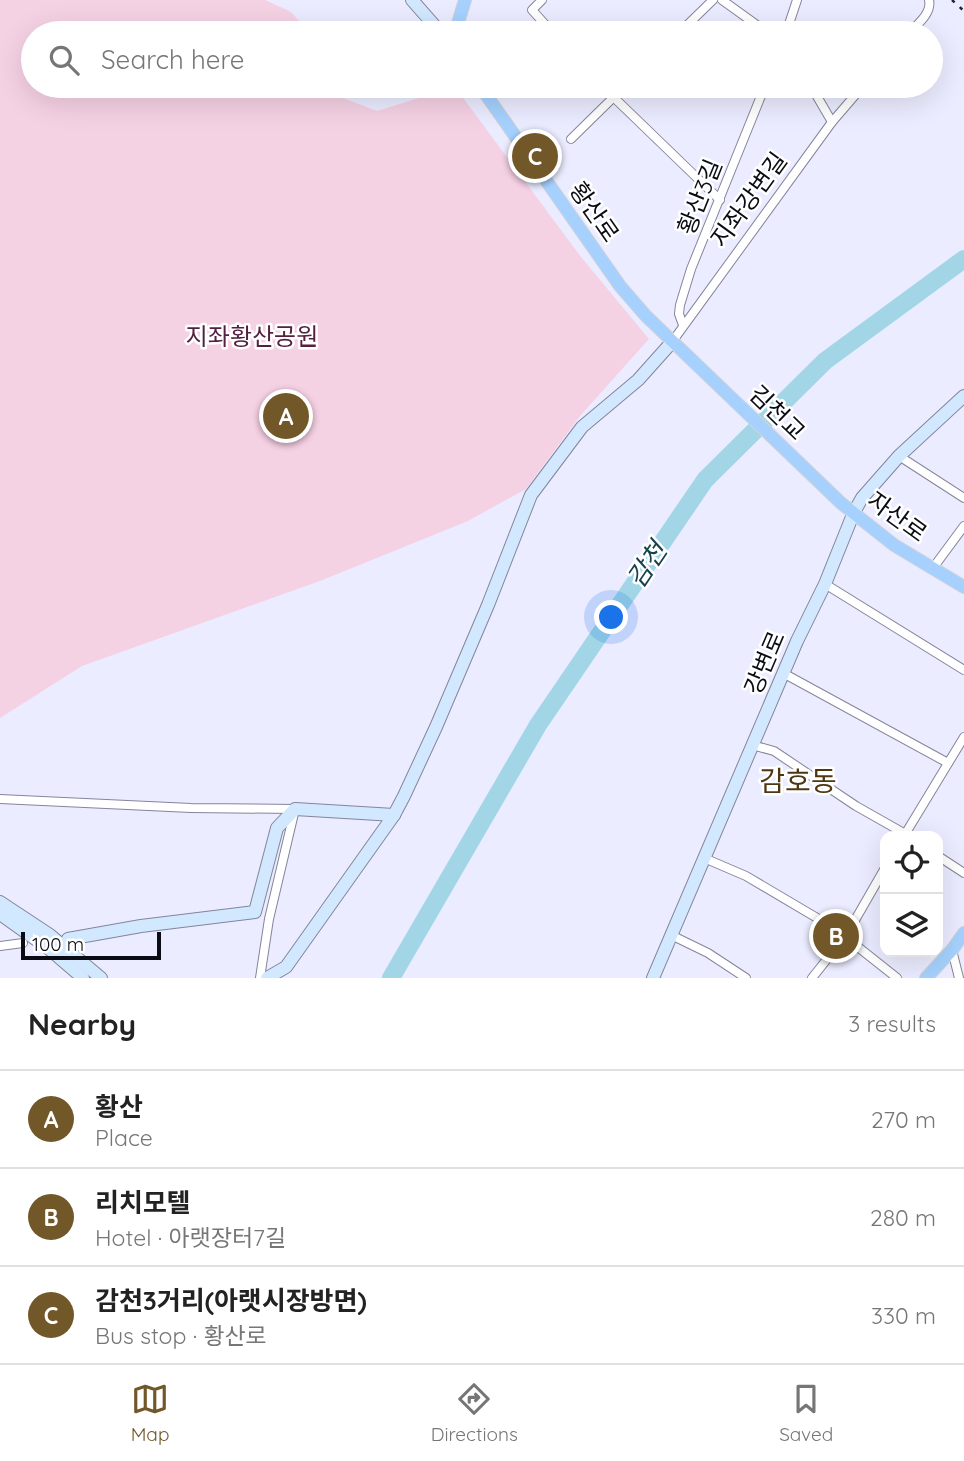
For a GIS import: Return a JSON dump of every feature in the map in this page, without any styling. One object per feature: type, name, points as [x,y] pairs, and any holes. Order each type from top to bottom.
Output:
[{"type":"main road","points":[[458,21],[464,0]]},
{"type":"main road","name":"황산로","points":[[488,98],[620,286],[685,354]]},
{"type":"main road","name":"김천교","points":[[685,354],[841,503]]},
{"type":"main road","name":"자산로","points":[[841,503],[894,545],[964,587]]},
{"type":"main road","points":[[926,978],[964,933]]},
{"type":"street","points":[[412,0],[431,21]]},
{"type":"street","points":[[418,0],[433,21]]},
{"type":"street","points":[[542,0],[531,10],[542,21]]},
{"type":"street","points":[[691,21],[713,0]]},
{"type":"street","points":[[722,0],[751,21]]},
{"type":"street","points":[[790,21],[797,0]]},
{"type":"street","points":[[920,21],[928,12],[931,4],[929,0]]},
{"type":"street","points":[[571,139],[612,98]]},
{"type":"street","points":[[614,98],[720,200]]},
{"type":"street","name":"황산3길","points":[[683,325],[680,305],[691,269],[760,98]]},
{"type":"street","points":[[818,98],[832,122]]},
{"type":"street","name":"지좌강변길","points":[[672,342],[832,122],[853,98]]},
{"type":"street","points":[[267,978],[286,967],[394,816],[436,727],[531,495],[582,427],[638,380],[672,342]]},
{"type":"street","name":"강변로","points":[[653,978],[811,608],[825,584],[853,512],[899,456],[964,396]]},
{"type":"street","points":[[899,456],[964,498]]},
{"type":"street","points":[[933,568],[964,526]]},
{"type":"street","points":[[825,584],[964,670]]},
{"type":"street","points":[[783,673],[948,763]]},
{"type":"street","points":[[909,831],[964,737]]},
{"type":"street","points":[[752,745],[774,751],[898,831]]},
{"type":"street","points":[[0,799],[191,808],[295,808],[394,816]]},
{"type":"street","points":[[68,939],[142,926],[255,912],[278,828],[295,808]]},
{"type":"street","points":[[260,978],[269,919],[295,808]]},
{"type":"street","points":[[704,858],[746,876],[845,936],[897,978]]},
{"type":"street","points":[[943,859],[964,873]]},
{"type":"street","points":[[812,978],[845,936],[880,877]]},
{"type":"street","points":[[0,902],[50,935],[102,978]]},
{"type":"street","points":[[0,914],[48,948],[83,978]]},
{"type":"street","points":[[671,935],[708,953],[746,978]]},
{"type":"street","points":[[0,946],[23,943]]},
{"type":"street","points":[[952,950],[959,978]]},
{"type":"green space","name":"지좌황산공원","points":[[0,0],[265,0],[291,12],[299,21],[21,21],[21,98],[343,98],[377,111],[419,98],[463,98],[581,257],[649,339],[580,416],[526,489],[468,521],[320,581],[82,666],[0,718]]},
{"type":"waterway","name":"감천","points":[[391,978],[538,725],[705,480],[825,361],[964,259]]},
{"type":"railway","points":[[952,0],[964,11]]},
{"type":"place","name":"감천3거리(아랫시장방면)","points":[[535,156]]},
{"type":"place","name":"황산","points":[[286,416]]},
{"type":"place","name":"리치모텔","points":[[836,936]]},
{"type":"district","name":"감호동","points":[[798,781]]}]
